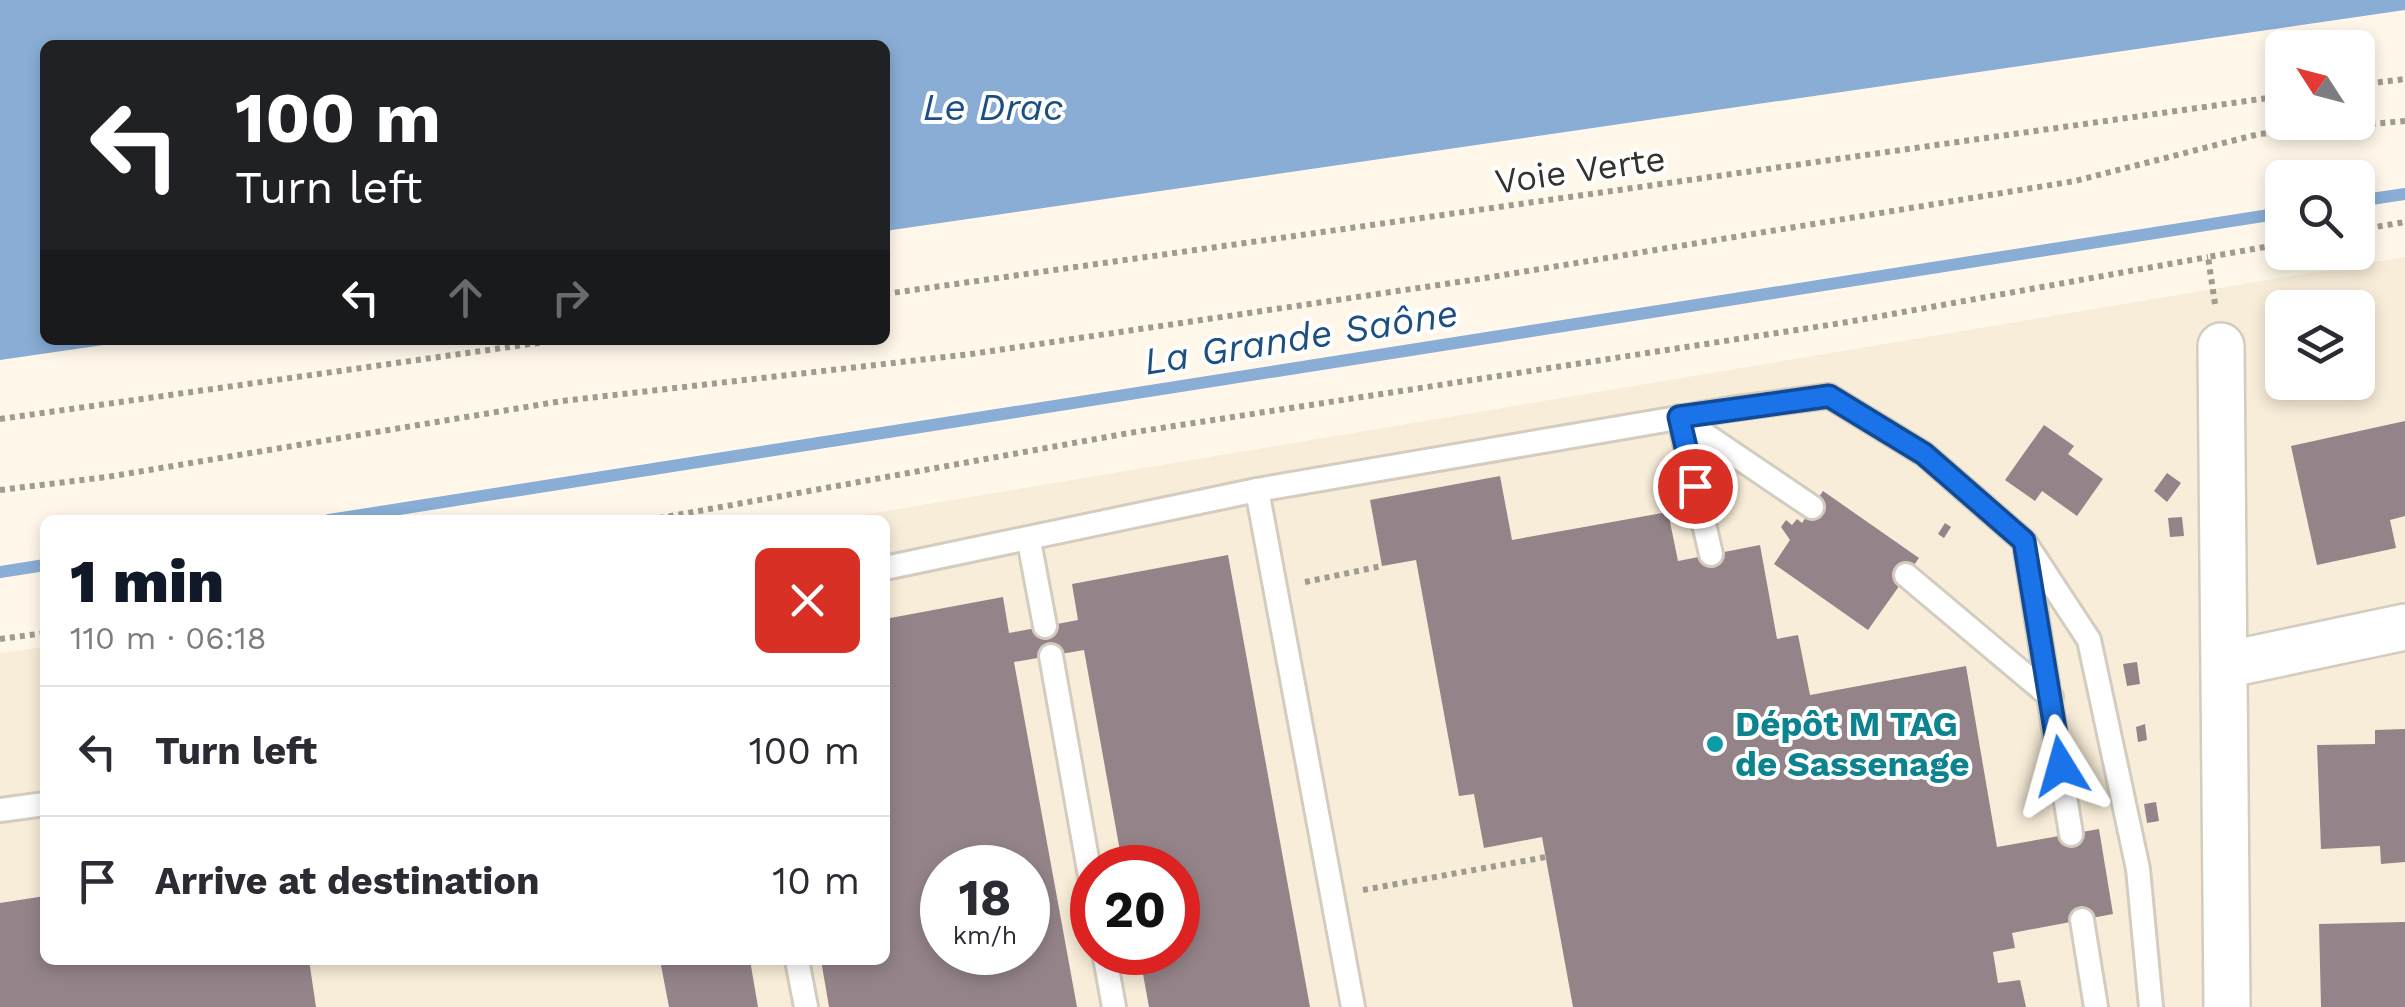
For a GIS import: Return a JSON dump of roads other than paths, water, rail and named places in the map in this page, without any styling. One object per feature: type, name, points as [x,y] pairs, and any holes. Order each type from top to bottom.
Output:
[{"type":"street","points":[[2221,346],[2227,1007]]},
{"type":"street","points":[[2226,665],[2405,627]]},
{"type":"lane","points":[[890,567],[1029,541],[1257,490],[1679,417],[1829,396],[1924,454],[2024,541],[2089,640],[2138,869],[2152,1007]]},
{"type":"lane","points":[[1679,417],[1812,507]]},
{"type":"lane","points":[[1679,417],[1710,554]]},
{"type":"lane","points":[[1257,490],[1354,1007]]},
{"type":"lane","points":[[1029,541],[1045,626]]},
{"type":"lane","points":[[2024,541],[2072,834]]},
{"type":"lane","points":[[1906,575],[2051,698]]},
{"type":"lane","points":[[1050,656],[1084,845]]},
{"type":"lane","points":[[0,810],[40,805]]},
{"type":"lane","points":[[2082,920],[2096,1007]]},
{"type":"lane","points":[[798,965],[806,1007]]},
{"type":"lane","points":[[1108,975],[1114,1007]]},
{"type":"water","name":"Le Drac","points":[[0,0],[2405,0],[2405,10],[890,230],[890,40],[40,40],[40,345],[104,345],[0,360]]},
{"type":"waterway","name":"La Grande Saône","points":[[2375,198],[2405,194]]},
{"type":"waterway","name":"La Grande Saône","points":[[361,515],[2265,216]]},
{"type":"waterway","name":"La Grande Saône","points":[[0,572],[40,566]]},
{"type":"place","name":"Dépôt M TAG de Sassenage","points":[[1715,744]]}]
